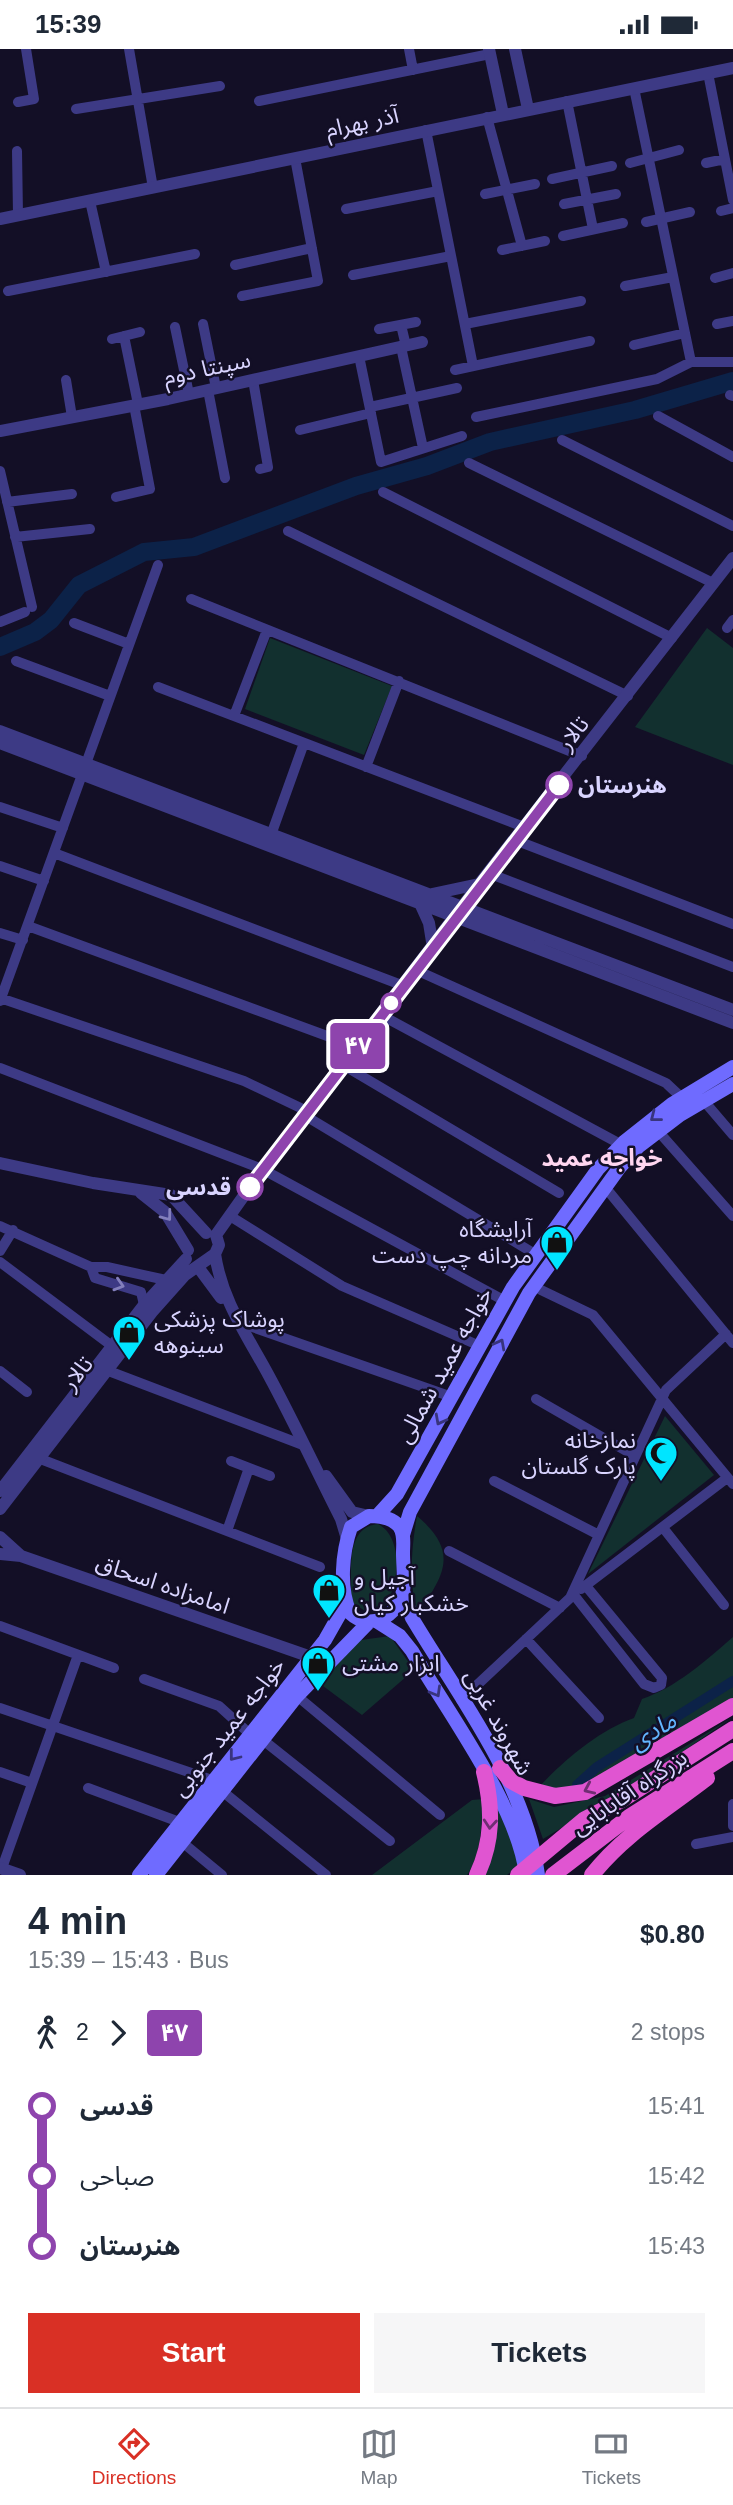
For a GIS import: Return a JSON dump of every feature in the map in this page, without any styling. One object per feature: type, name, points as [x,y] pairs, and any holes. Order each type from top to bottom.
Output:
[{"type":"highway","points":[[492,1770],[524,1788],[555,1795],[585,1792],[733,1706]]},
{"type":"highway","name":"بزرگراه آقابابایی","points":[[519,1875],[585,1819],[620,1801],[733,1729]]},
{"type":"highway","name":"بزرگراه آقابابایی","points":[[553,1875],[629,1817],[733,1751]]},
{"type":"highway","points":[[592,1875],[613,1849],[733,1758]]},
{"type":"highway","points":[[477,1875],[487,1850],[492,1818],[492,1770]]},
{"type":"main road","name":"خواجه عمید شمالی","points":[[373,1516],[397,1494],[505,1301],[535,1254],[598,1169],[622,1145],[682,1098],[731,1072]]},
{"type":"main road","name":"خواجه عمید شمالی","points":[[403,1535],[414,1506],[529,1293],[607,1183],[638,1147],[704,1101],[731,1072]]},
{"type":"main road","points":[[598,1169],[607,1183]]},
{"type":"main road","points":[[397,1494],[404,1507],[414,1506]]},
{"type":"main road","points":[[373,1516],[389,1519],[399,1527],[403,1535],[403,1591],[394,1608],[373,1622],[357,1619],[346,1602],[344,1576],[347,1539],[351,1527],[373,1516]]},
{"type":"main road","name":"شهروند غربی","points":[[403,1591],[412,1618],[461,1700],[525,1843]]},
{"type":"main road","name":"خواجه عمید جنوبی","points":[[156,1875],[330,1633],[346,1602]]},
{"type":"main road","points":[[392,1631],[399,1618],[412,1618]]},
{"type":"main road","name":"شهروند غربی","points":[[373,1622],[392,1631],[412,1651],[492,1770]]},
{"type":"main road","name":"خواجه عمید جنوبی","points":[[257,1737],[342,1647],[373,1622]]},
{"type":"main road","points":[[330,1633],[342,1633],[345,1640],[342,1647]]},
{"type":"main road","name":"خواجه عمید جنوبی","points":[[139,1875],[182,1823],[219,1786]]},
{"type":"main road","points":[[525,1843],[526,1875]]},
{"type":"main road","points":[[525,1843],[538,1875]]},
{"type":"street","points":[[18,102],[34,99],[26,49]]},
{"type":"street","points":[[130,49],[153,188]]},
{"type":"street","points":[[409,49],[413,70]]},
{"type":"street","points":[[516,49],[528,109]]},
{"type":"street","points":[[260,101],[490,52],[503,114]]},
{"type":"street","name":"آذر بهرام","points":[[0,219],[733,68]]},
{"type":"street","points":[[708,73],[733,198]]},
{"type":"street","points":[[76,109],[220,86]]},
{"type":"street","points":[[634,88],[691,362]]},
{"type":"street","points":[[499,95],[504,102],[512,104],[520,101],[524,89]]},
{"type":"street","points":[[567,101],[593,229]]},
{"type":"street","points":[[487,117],[522,246]]},
{"type":"street","points":[[426,130],[473,366]]},
{"type":"street","points":[[720,134],[733,133]]},
{"type":"street","points":[[17,151],[18,215]]},
{"type":"street","points":[[630,163],[679,151]]},
{"type":"street","points":[[242,296],[318,281],[295,158]]},
{"type":"street","points":[[706,163],[725,159]]},
{"type":"street","points":[[552,179],[612,166]]},
{"type":"street","points":[[485,194],[535,184]]},
{"type":"street","points":[[346,208],[438,191]]},
{"type":"street","points":[[564,204],[616,194]]},
{"type":"street","points":[[90,201],[106,272]]},
{"type":"street","points":[[721,211],[733,208]]},
{"type":"street","points":[[646,222],[690,212]]},
{"type":"street","points":[[563,236],[623,223]]},
{"type":"street","points":[[502,250],[545,241]]},
{"type":"street","points":[[236,265],[312,248]]},
{"type":"street","points":[[8,291],[195,254]]},
{"type":"street","points":[[353,275],[451,256]]},
{"type":"street","points":[[715,278],[733,273]]},
{"type":"street","points":[[625,286],[673,277]]},
{"type":"street","points":[[465,324],[580,301]]},
{"type":"street","points":[[717,324],[733,321]]},
{"type":"street","points":[[379,329],[416,322]]},
{"type":"street","points":[[203,324],[225,478]]},
{"type":"street","points":[[401,325],[423,448]]},
{"type":"street","points":[[176,327],[189,394]]},
{"type":"street","points":[[112,339],[140,332]]},
{"type":"street","points":[[634,345],[684,333]]},
{"type":"street","points":[[116,497],[150,489],[124,336]]},
{"type":"street","points":[[455,370],[590,341]]},
{"type":"street","name":"سپنتا دوم","points":[[0,432],[189,394],[422,342]]},
{"type":"street","points":[[359,356],[381,462],[462,436]]},
{"type":"street","points":[[476,417],[657,379],[691,362],[733,362]]},
{"type":"street","points":[[66,380],[72,417]]},
{"type":"street","points":[[253,380],[268,467],[260,468]]},
{"type":"street","points":[[300,430],[457,388]]},
{"type":"street","points":[[658,416],[733,457]]},
{"type":"street","points":[[562,440],[733,526]]},
{"type":"street","points":[[469,463],[713,583]]},
{"type":"street","points":[[0,471],[29,610],[0,622]]},
{"type":"street","points":[[383,492],[671,638]]},
{"type":"street","points":[[7,502],[72,494]]},
{"type":"street","points":[[15,537],[90,529]]},
{"type":"street","points":[[288,531],[628,696]]},
{"type":"street","name":"تالار","points":[[0,1509],[175,1285],[211,1234],[230,1216],[262,1169],[382,1015],[479,884],[582,756],[733,558]]},
{"type":"street","points":[[158,565],[0,999],[244,1081],[305,1113],[535,1254]]},
{"type":"street","points":[[191,599],[582,756]]},
{"type":"street","points":[[74,623],[129,644]]},
{"type":"street","points":[[234,716],[267,630]]},
{"type":"street","points":[[16,661],[110,696]]},
{"type":"street","points":[[366,767],[399,681]]},
{"type":"street","points":[[158,687],[524,827]]},
{"type":"street","points":[[0,731],[84,769],[692,1000],[733,1010]]},
{"type":"street","points":[[0,743],[84,769],[271,835],[424,898],[479,884]]},
{"type":"street","points":[[271,835],[304,743]]},
{"type":"street","points":[[0,807],[63,828]]},
{"type":"street","points":[[515,839],[733,924]]},
{"type":"street","points":[[54,853],[404,986]]},
{"type":"street","points":[[0,866],[44,881]]},
{"type":"street","points":[[488,873],[733,967]]},
{"type":"street","points":[[424,898],[433,948]]},
{"type":"street","points":[[28,926],[357,1047]]},
{"type":"street","points":[[0,933],[23,940]]},
{"type":"street","points":[[416,970],[666,1083],[682,1098]]},
{"type":"street","points":[[692,1000],[733,1023]]},
{"type":"street","points":[[382,1015],[622,1145]]},
{"type":"street","points":[[343,1065],[559,1193]]},
{"type":"street","points":[[0,1067],[262,1169],[505,1301]]},
{"type":"street","points":[[704,1101],[733,1135]]},
{"type":"street","points":[[658,1131],[733,1216]]},
{"type":"street","points":[[0,1163],[138,1191],[171,1195],[211,1234],[219,1245],[215,1254],[219,1283],[230,1308],[341,1519],[347,1539]]},
{"type":"street","points":[[607,1183],[733,1343]]},
{"type":"street","points":[[138,1191],[152,1199],[165,1212],[192,1261],[230,1308]]},
{"type":"street","points":[[230,1216],[342,1286],[480,1346]]},
{"type":"street","points":[[0,1226],[91,1268],[107,1267],[166,1280]]},
{"type":"street","points":[[0,1251],[13,1230]]},
{"type":"street","points":[[192,1261],[215,1254]]},
{"type":"street","name":"تالار","points":[[0,1491],[144,1305],[166,1280],[192,1261]]},
{"type":"street","points":[[0,1262],[112,1346]]},
{"type":"street","points":[[91,1268],[95,1278],[141,1292],[144,1305]]},
{"type":"street","points":[[461,1700],[572,1597],[730,1481],[593,1315],[541,1290]]},
{"type":"street","points":[[238,1322],[452,1397]]},
{"type":"street","points":[[572,1597],[666,1389],[726,1334]]},
{"type":"street","points":[[106,1370],[303,1445],[352,1512],[373,1516]]},
{"type":"street","points":[[0,1371],[27,1392]]},
{"type":"street","points":[[536,1399],[635,1456]]},
{"type":"street","points":[[38,1458],[320,1567]]},
{"type":"street","points":[[231,1461],[270,1476]]},
{"type":"street","points":[[227,1531],[249,1468]]},
{"type":"street","points":[[494,1481],[599,1535]]},
{"type":"street","points":[[664,1529],[724,1605]]},
{"type":"street","points":[[0,1537],[21,1556]]},
{"type":"street","points":[[449,1551],[560,1608]]},
{"type":"street","name":"امامزاده اسحاق","points":[[0,1554],[21,1556],[311,1657]]},
{"type":"street","points":[[572,1597],[644,1684],[654,1688],[661,1685],[662,1678],[586,1586]]},
{"type":"street","points":[[0,1626],[114,1668]]},
{"type":"street","points":[[526,1639],[598,1718]]},
{"type":"street","points":[[20,1875],[1,1868],[78,1655]]},
{"type":"street","points":[[144,1679],[219,1706],[390,1841]]},
{"type":"street","points":[[297,1696],[440,1815]]},
{"type":"street","points":[[0,1708],[219,1786],[326,1875]]},
{"type":"street","points":[[0,1772],[32,1783]]},
{"type":"street","points":[[88,1788],[182,1823]]},
{"type":"street","points":[[733,1804],[733,1826]]},
{"type":"street","points":[[696,1844],[733,1837]]},
{"type":"street","points":[[182,1842],[222,1875]]},
{"type":"green space","points":[[707,628],[733,648],[733,765],[635,727]]},
{"type":"green space","points":[[270,638],[392,686],[364,755],[245,709]]},
{"type":"green space","points":[[665,1416],[714,1475],[588,1574]]},
{"type":"green space","points":[[417,1516],[439,1541],[443,1564],[434,1588],[417,1614],[412,1565]]},
{"type":"green space","points":[[378,1524],[392,1540],[397,1563],[396,1576],[389,1599],[383,1608],[365,1611],[353,1603],[351,1595],[352,1551],[360,1533],[367,1527]]},
{"type":"green space","points":[[390,1636],[414,1670],[362,1715],[315,1680],[361,1640]]},
{"type":"green space","points":[[733,1637],[733,1698],[596,1781],[564,1791],[540,1786],[584,1746],[608,1730],[634,1718],[642,1699],[678,1681]]},
{"type":"green space","points":[[733,1717],[646,1777],[543,1839],[529,1799],[554,1807],[605,1796]]},
{"type":"green space","points":[[484,1799],[476,1858],[467,1875],[372,1875],[472,1800]]},
{"type":"green space","points":[[497,1806],[515,1838],[519,1865],[507,1875],[479,1875]]},
{"type":"waterway","points":[[0,647],[35,632],[51,620],[79,585],[144,552],[194,547],[356,486],[427,466],[490,442],[635,410],[733,381]]},
{"type":"waterway","name":"مادی","points":[[577,1785],[597,1767],[733,1681]]},
{"type":"bus line","name":"۴۷","points":[[250,1187],[484,878],[559,785]]},
{"type":"place","name":"هنرستان","points":[[559,785]]},
{"type":"place","name":"قدسی","points":[[250,1187]]},
{"type":"place","name":"آرایشگاه مردانه چپ دست","points":[[557,1272]]},
{"type":"place","name":"پوشاک پزشکی سینوهه","points":[[129,1362]]},
{"type":"place","name":"نمازخانه پارک گلستان","points":[[661,1483]]},
{"type":"place","name":"آجیل و خشکبار کیان","points":[[329,1620]]},
{"type":"place","name":"ابزار مشتی","points":[[318,1693]]},
{"type":"district","name":"خواجه عمید","points":[[602,1158]]}]
